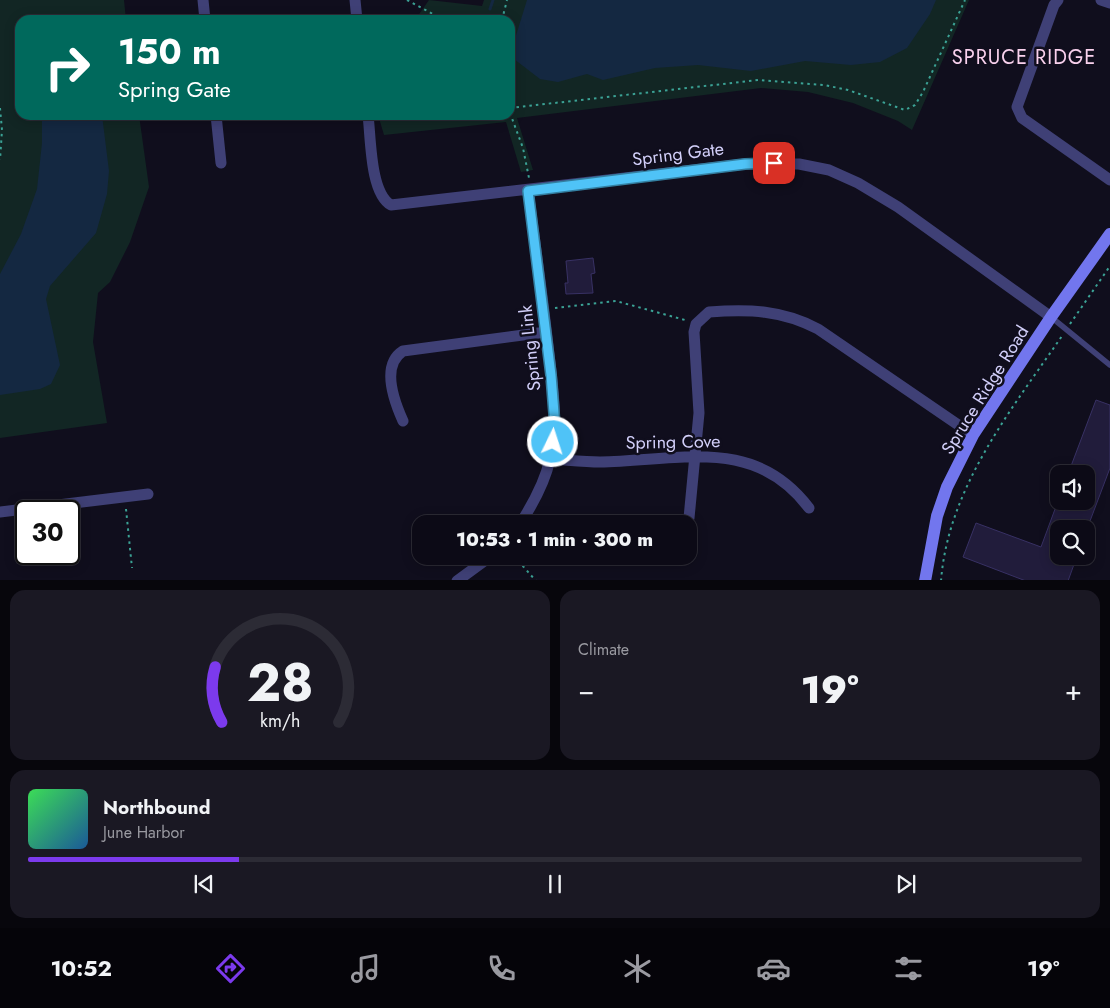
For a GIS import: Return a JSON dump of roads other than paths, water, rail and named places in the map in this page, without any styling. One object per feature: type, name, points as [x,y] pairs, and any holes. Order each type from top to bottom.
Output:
[{"type":"street","points":[[203,0],[204,15]]},
{"type":"street","points":[[358,15],[359,0]]},
{"type":"street","points":[[1058,0],[1051,13],[1017,107],[1022,118],[1110,180]]},
{"type":"street","points":[[1101,0],[1110,3]]},
{"type":"street","points":[[217,120],[221,163]]},
{"type":"street","name":"Spring Gate","points":[[369,120],[376,184],[384,201],[391,205],[528,191],[745,164],[799,164],[829,170],[858,183],[898,207],[1052,317]]},
{"type":"street","name":"Spring Link","points":[[526,515],[532,505],[550,458],[555,426],[544,309],[528,191]]},
{"type":"street","name":"Spruce Ridge Road","points":[[925,580],[937,516],[947,486],[973,435],[1110,234]]},
{"type":"street","points":[[689,515],[699,413],[694,342],[696,324],[709,312],[746,310],[768,312],[799,319],[818,329],[973,435]]},
{"type":"street","points":[[403,420],[395,399],[391,372],[397,355],[403,351],[546,332]]},
{"type":"street","name":"Spring Cove","points":[[550,458],[600,462],[696,457],[723,458],[751,464],[778,476],[795,489],[810,508]]},
{"type":"street","points":[[0,512],[148,494]]},
{"type":"street","points":[[458,580],[479,565]]},
{"type":"lane","points":[[1052,317],[1110,365]]},
{"type":"water","points":[[527,0],[936,0],[930,14],[907,48],[880,62],[851,65],[805,61],[751,71],[698,65],[655,68],[603,80],[587,74],[558,82],[540,79],[515,60],[515,39]]},
{"type":"water","points":[[42,120],[103,120],[109,171],[107,194],[96,233],[50,286],[46,299],[60,365],[51,384],[40,389],[0,395],[0,274],[21,234],[37,189],[42,143]]},
{"type":"waterway","points":[[490,9],[493,0]]},
{"type":"district","name":"SPRUCE RIDGE","points":[[1024,57]]}]
